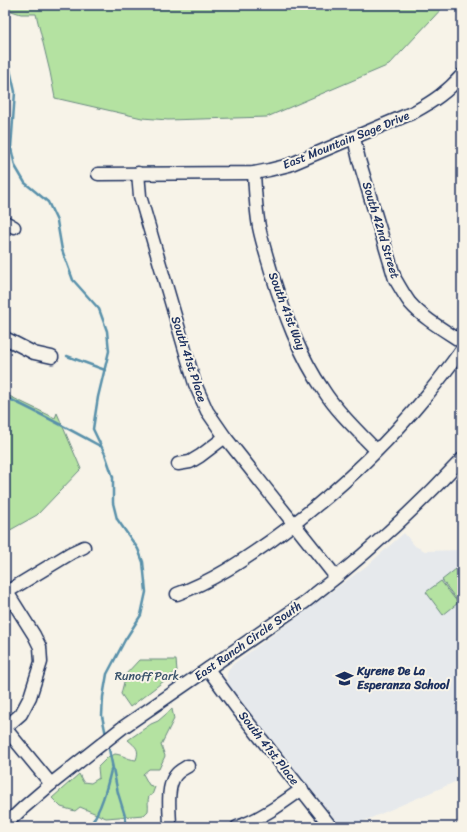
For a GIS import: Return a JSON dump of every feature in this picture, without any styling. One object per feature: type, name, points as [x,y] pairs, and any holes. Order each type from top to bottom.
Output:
[{"type":"street","name":"East Mountain Sage Drive","points":[[98,174],[254,172],[289,165],[414,112],[443,94],[462,75]]},
{"type":"street","name":"South 42nd Street","points":[[354,138],[359,160],[395,279],[406,298],[426,318],[462,342]]},
{"type":"street","name":"South 41st Way","points":[[254,172],[256,210],[260,229],[280,299],[295,339],[309,367],[324,391],[342,414],[376,450]]},
{"type":"street","name":"South 41st Place","points":[[138,173],[140,196],[195,384],[207,411],[336,577]]},
{"type":"street","points":[[5,338],[34,354],[52,357]]},
{"type":"street","points":[[177,594],[201,584],[256,552],[294,524],[337,488],[376,450],[427,395],[462,349]]},
{"type":"street","points":[[178,464],[190,462],[225,436]]},
{"type":"street","name":"East Ranch Circle South","points":[[5,825],[51,784],[122,728],[305,602],[369,550],[399,523],[462,459]]},
{"type":"street","points":[[51,784],[5,728],[21,714],[30,697],[41,662],[40,647],[37,641],[6,593],[70,553],[84,547]]},
{"type":"street","name":"South 41st Place","points":[[208,669],[236,707],[331,827]]},
{"type":"street","points":[[170,827],[170,789],[172,782],[174,776],[188,766]]},
{"type":"street","points":[[244,826],[269,812],[302,790]]},
{"type":"shaded area","name":"Kyrene De La Esperanza School","points":[[404,533],[415,546],[425,551],[462,550],[462,779],[350,827],[341,827],[228,684],[227,674],[232,665],[369,564]]},
{"type":"green space","points":[[5,5],[445,5],[389,65],[267,117],[168,120],[142,118],[55,98],[36,14],[21,14],[5,9]]},
{"type":"green space","points":[[5,394],[55,418],[57,413],[81,469],[37,515],[5,533]]},
{"type":"green space","points":[[456,569],[462,576],[462,601],[459,603],[442,580]]},
{"type":"green space","points":[[441,581],[458,603],[443,615],[426,592]]},
{"type":"green space","name":"Runoff Park","points":[[139,660],[176,660],[177,671],[130,707],[121,694],[126,674]]},
{"type":"green space","points":[[172,709],[174,719],[161,745],[165,756],[159,769],[149,769],[143,774],[149,785],[155,787],[152,795],[149,796],[148,811],[144,815],[106,818],[80,807],[75,811],[61,807],[52,798],[79,774],[83,782],[91,783],[99,778],[98,767],[107,758],[115,754],[136,760],[138,753],[136,748],[128,740],[151,724],[158,721]]},
{"type":"waterway","points":[[5,58],[9,65],[15,92],[11,148],[15,166],[25,183],[48,202],[57,221],[62,250],[73,280],[99,309],[107,331],[109,351],[98,397],[93,429],[105,454],[113,477],[113,503],[117,519],[138,549],[143,562],[146,592],[141,615],[125,640],[107,674],[103,697],[102,716],[106,735]]},
{"type":"waterway","points":[[67,356],[105,370]]},
{"type":"waterway","points":[[5,397],[100,446]]},
{"type":"waterway","points":[[108,744],[118,793],[125,816],[126,827]]},
{"type":"waterway","points":[[89,827],[101,805],[112,766]]},
{"type":"place","name":"Kyrene De La Esperanza School","points":[[344,678]]}]
